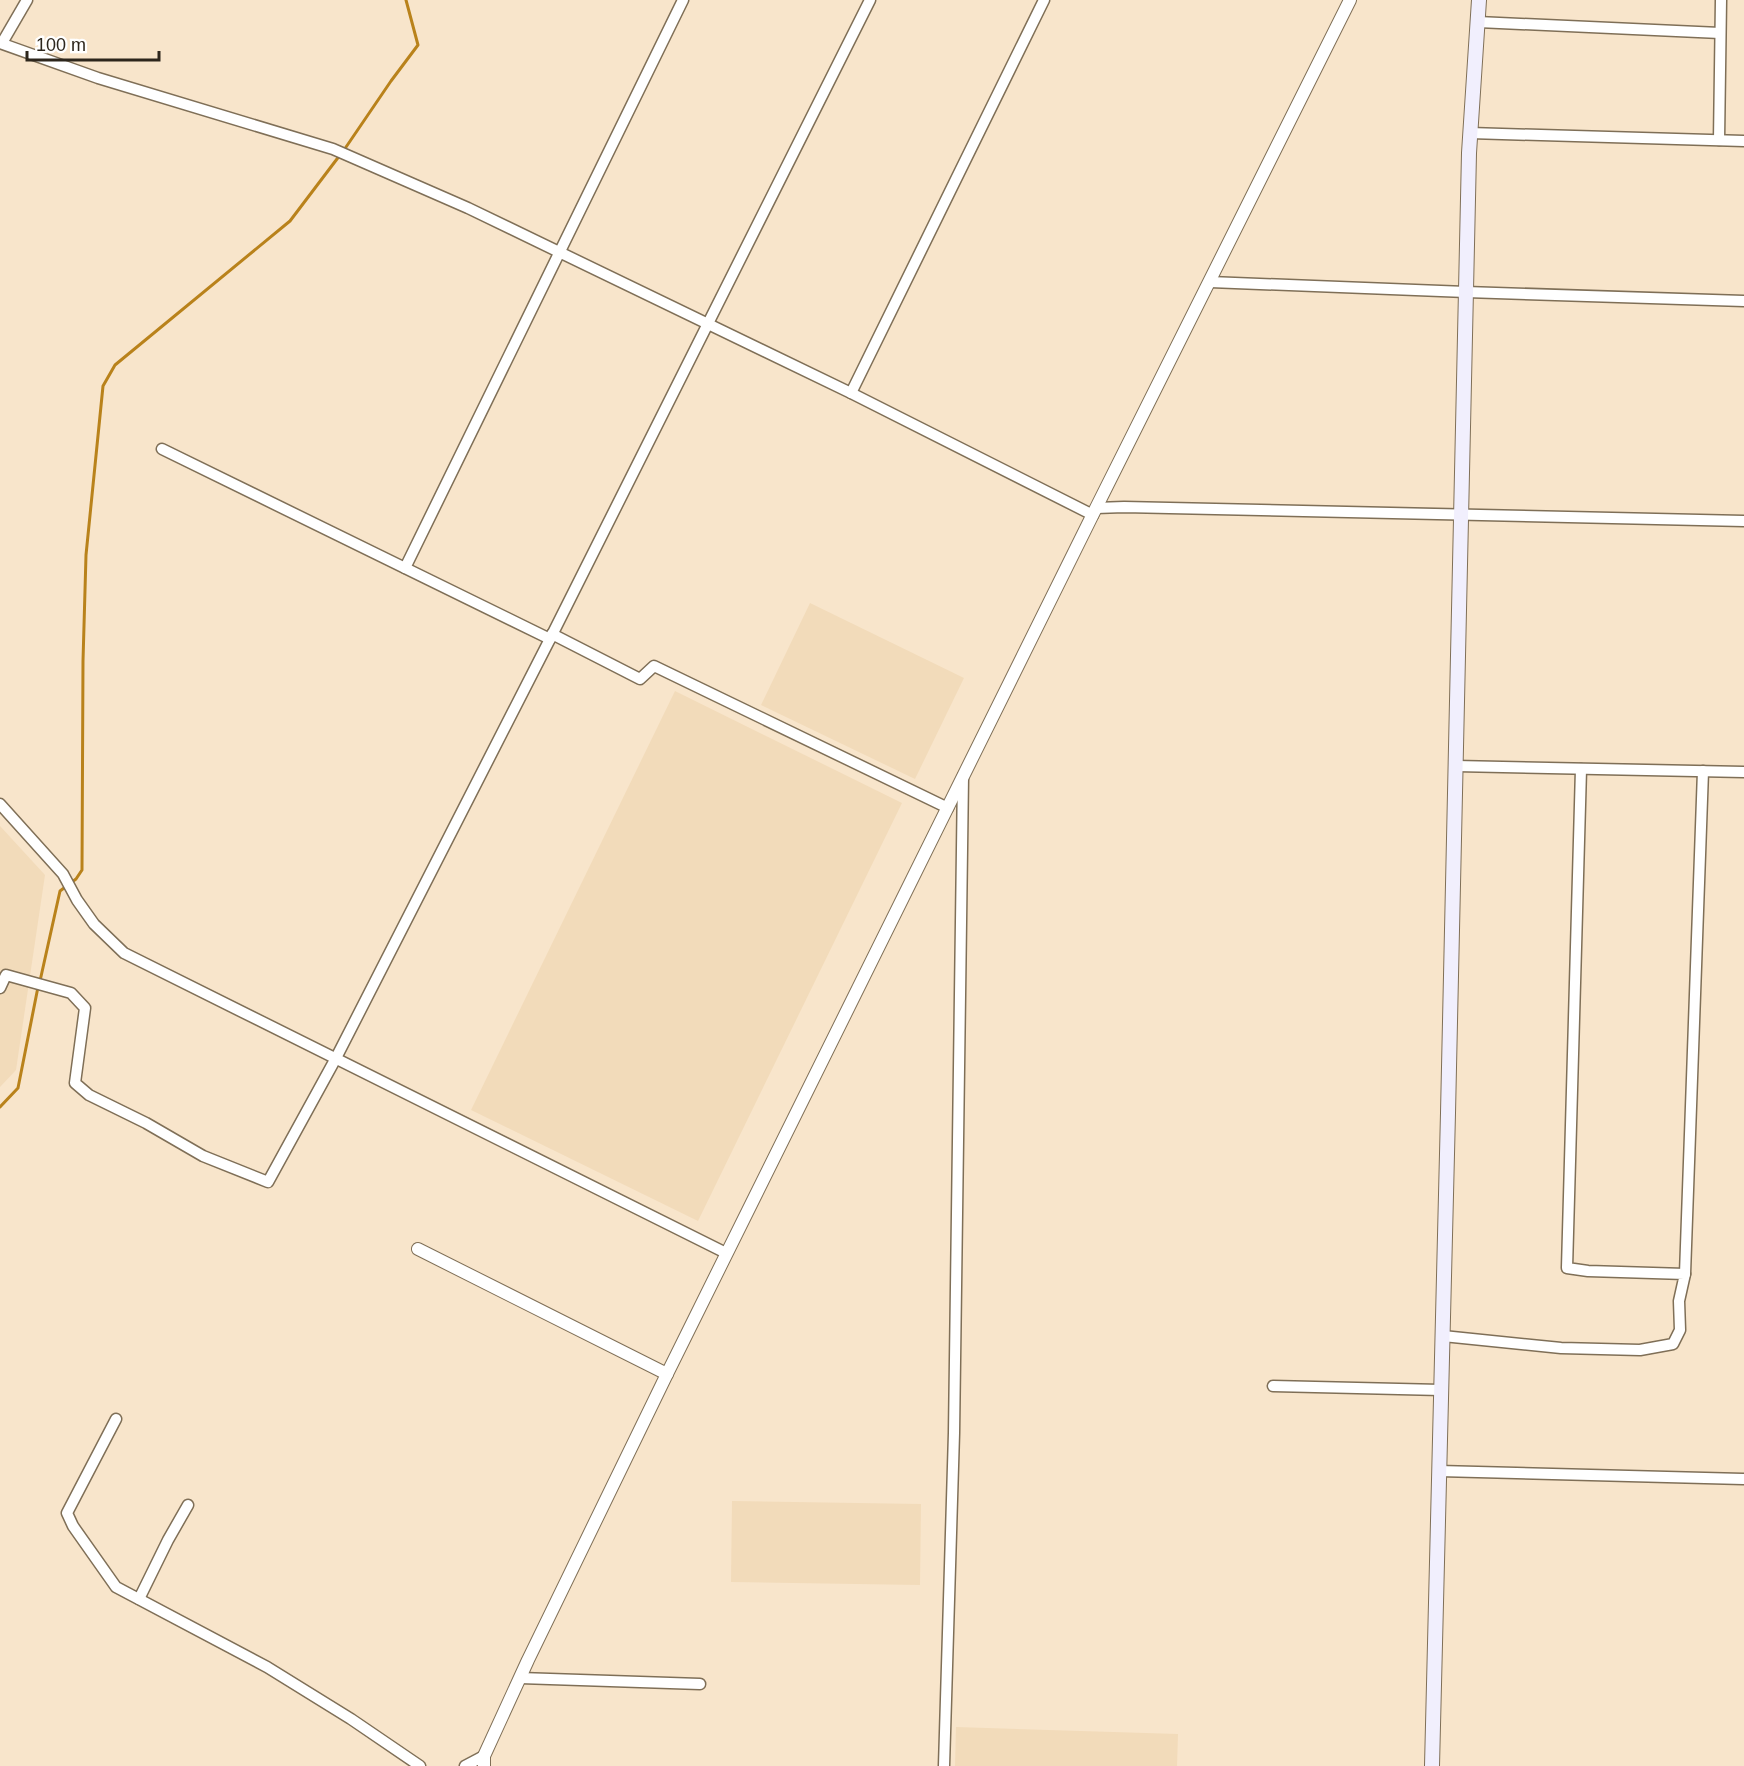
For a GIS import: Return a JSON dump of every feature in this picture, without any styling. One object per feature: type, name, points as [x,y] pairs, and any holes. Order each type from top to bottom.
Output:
[{"type":"main road","points":[[1432,1766],[1470,133],[1479,0]]},
{"type":"street","points":[[27,0],[1,43],[98,78],[333,149],[468,208],[1094,511],[1124,507],[1744,521]]},
{"type":"street","points":[[405,568],[683,0]]},
{"type":"street","points":[[0,988],[6,975],[70,993],[86,1008],[75,1083],[89,1095],[146,1123],[203,1156],[268,1182],[336,1058],[551,636],[870,0]]},
{"type":"street","points":[[851,393],[1044,0]]},
{"type":"street","points":[[465,1766],[484,1761],[520,1678],[726,1253],[1350,0]]},
{"type":"street","points":[[1719,141],[1721,0]]},
{"type":"street","points":[[1478,22],[1720,33]]},
{"type":"street","points":[[1470,133],[1744,141]]},
{"type":"street","points":[[1210,282],[1744,301]]},
{"type":"street","points":[[162,449],[405,568],[640,678],[654,666],[948,808]]},
{"type":"street","points":[[1456,766],[1744,772]]},
{"type":"street","points":[[1581,769],[1567,1268],[1588,1271],[1685,1274]]},
{"type":"street","points":[[1443,1336],[1562,1348],[1640,1350],[1673,1344],[1680,1330],[1679,1301],[1685,1274],[1703,771]]},
{"type":"street","points":[[944,1766],[954,1433],[963,776]]},
{"type":"street","points":[[0,804],[63,874],[93,924],[124,952],[726,1253]]},
{"type":"street","points":[[418,1249],[667,1374]]},
{"type":"street","points":[[1273,1386],[1442,1390]]},
{"type":"street","points":[[116,1419],[68,1513],[73,1526],[116,1587],[267,1668],[351,1719],[420,1766]]},
{"type":"street","points":[[1440,1471],[1743,1479]]},
{"type":"street","points":[[140,1599],[168,1540],[188,1505]]},
{"type":"street","points":[[520,1678],[700,1684]]},
{"type":"shaded area","points":[[810,603],[964,678],[915,779],[761,705]]},
{"type":"shaded area","points":[[675,691],[902,803],[698,1221],[471,1110]]},
{"type":"shaded area","points":[[0,826],[45,875],[16,1070],[0,1087]]},
{"type":"shaded area","points":[[732,1501],[921,1504],[920,1585],[731,1582]]},
{"type":"shaded area","points":[[956,1727],[1178,1734],[1177,1766],[955,1766]]},
{"type":"waterway","points":[[344,150],[418,45],[406,0]]},
{"type":"waterway","points":[[40,981],[60,891],[76,879],[82,870],[86,555],[103,386],[115,365],[290,221],[340,155]]},
{"type":"waterway","points":[[0,1107],[18,1088],[38,987]]}]
